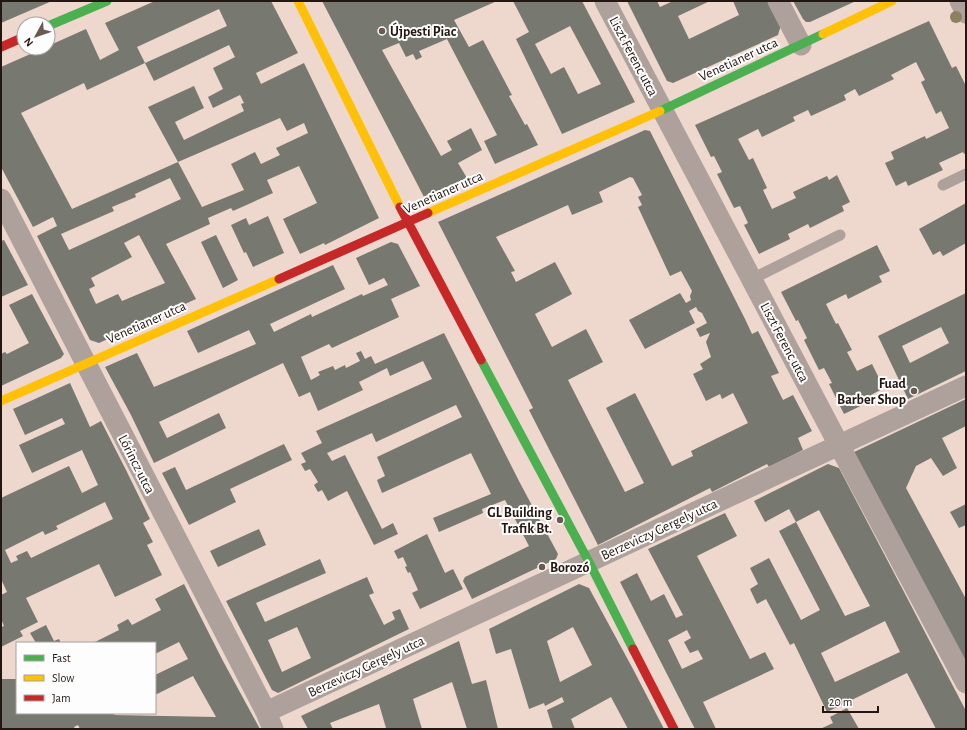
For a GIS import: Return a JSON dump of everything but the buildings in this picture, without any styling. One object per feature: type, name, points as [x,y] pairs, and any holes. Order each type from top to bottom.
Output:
[{"type":"street","points":[[56,23],[107,1]]},
{"type":"street","points":[[298,1],[408,223],[589,562],[674,729]]},
{"type":"street","name":"Liszt Ferenc utca","points":[[605,1],[966,683]]},
{"type":"street","points":[[778,1],[801,45]]},
{"type":"street","name":"Venetianer utca","points":[[1,401],[662,110],[892,1]]},
{"type":"street","points":[[960,1],[966,13]]},
{"type":"street","points":[[1,47],[16,40]]},
{"type":"street","name":"Lőrincz utca","points":[[1,199],[270,721]]},
{"type":"street","name":"Berzeviczy Gergely utca","points":[[270,721],[589,562],[966,386]]},
{"type":"lane","points":[[943,185],[966,174]]},
{"type":"lane","points":[[752,279],[840,235]]},
{"type":"traffic: fast","points":[[56,23],[107,1]]},
{"type":"traffic: fast","points":[[660,111],[823,34]]},
{"type":"traffic: fast","points":[[481,360],[589,562],[633,649]]},
{"type":"traffic: slow","points":[[298,1],[400,207]]},
{"type":"traffic: slow","points":[[823,34],[892,1]]},
{"type":"traffic: slow","points":[[428,213],[660,111]]},
{"type":"traffic: slow","points":[[1,401],[279,279]]},
{"type":"traffic: jam","points":[[1,47],[16,40]]},
{"type":"traffic: jam","points":[[400,207],[481,360]]},
{"type":"traffic: jam","points":[[279,279],[428,213]]},
{"type":"traffic: jam","points":[[633,649],[674,729]]},
{"type":"place","name":"Újpesti Piac","points":[[382,31]]},
{"type":"place","name":"Fuad Barber Shop","points":[[914,391]]},
{"type":"place","name":"GL Building Trafik Bt.","points":[[560,520]]},
{"type":"place","name":"Borozó","points":[[542,567]]}]
